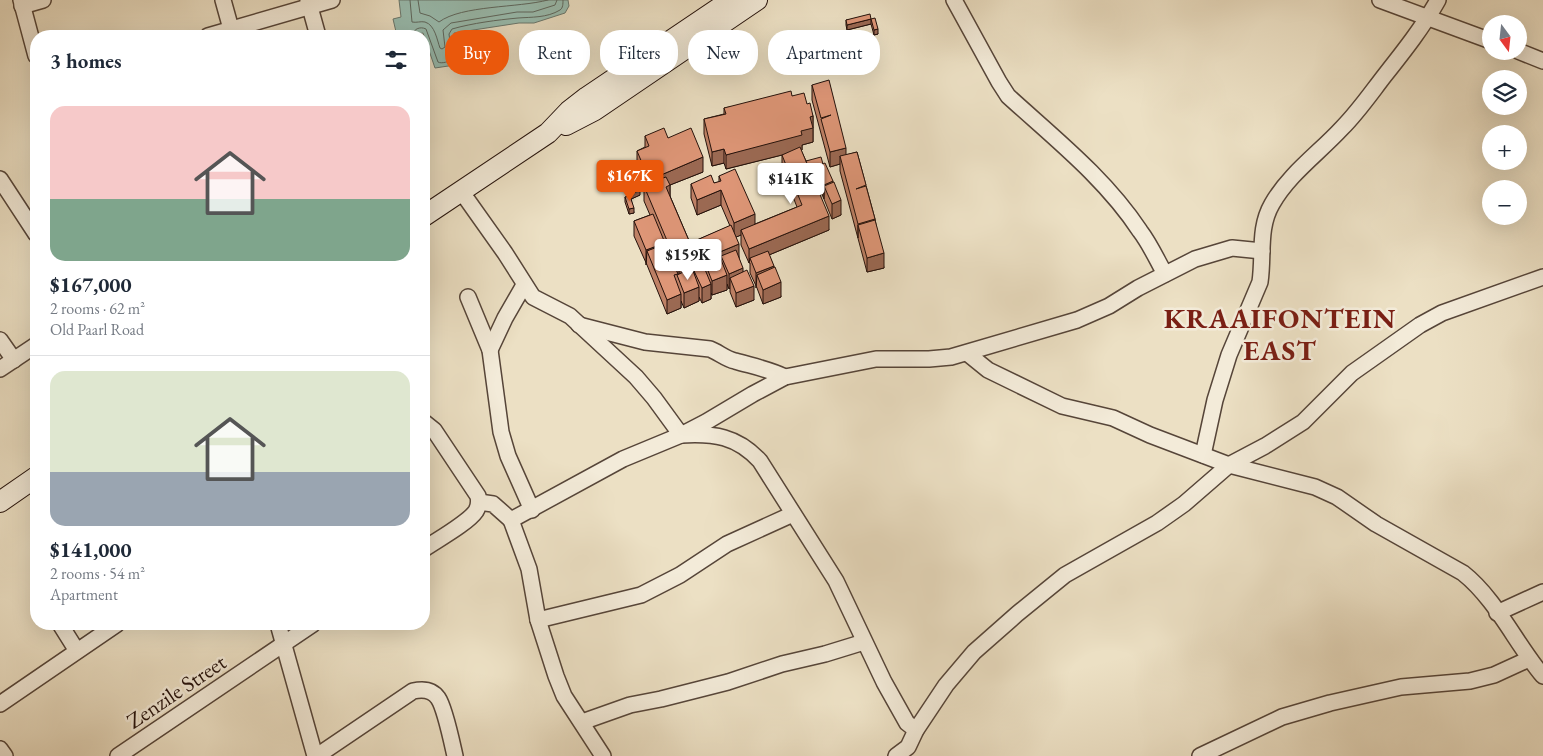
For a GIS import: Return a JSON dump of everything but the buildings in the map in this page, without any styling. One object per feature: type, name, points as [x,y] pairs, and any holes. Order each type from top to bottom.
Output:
[{"type":"main road","points":[[430,212],[548,132],[569,111],[587,97],[731,0]]},
{"type":"main road","points":[[548,132],[574,122],[595,110],[758,0]]},
{"type":"main road","points":[[0,502],[30,481]]},
{"type":"street","points":[[30,35],[21,3],[43,0]]},
{"type":"street","points":[[223,0],[232,30]]},
{"type":"street","points":[[241,30],[309,4],[332,0]]},
{"type":"street","points":[[954,0],[1008,96],[1085,165],[1140,231],[1165,274]]},
{"type":"street","points":[[1380,0],[1482,38]]},
{"type":"street","points":[[1203,455],[1214,400],[1229,355],[1260,282],[1262,232],[1272,204],[1289,180],[1348,122],[1428,18],[1438,0]]},
{"type":"street","points":[[309,4],[316,30]]},
{"type":"street","points":[[1528,55],[1543,61]]},
{"type":"street","points":[[0,179],[30,225]]},
{"type":"street","points":[[461,191],[506,253],[533,297],[570,316],[579,324],[636,377],[682,435]]},
{"type":"street","points":[[511,520],[623,459],[682,435],[785,377],[876,359],[929,359],[967,353],[1096,313],[1195,258],[1232,248],[1262,251]]},
{"type":"street","points":[[905,753],[916,730],[946,685],[974,652],[1016,614],[1065,575],[1157,523],[1184,504],[1229,465],[1304,422],[1352,373],[1420,326],[1442,313],[1543,277]]},
{"type":"street","points":[[490,350],[505,318],[524,285]]},
{"type":"street","points":[[468,297],[490,350],[501,432],[508,456],[532,510]]},
{"type":"street","points":[[579,324],[645,342],[710,349],[732,361],[761,367],[785,377]]},
{"type":"street","points":[[0,340],[14,360]]},
{"type":"street","points":[[0,369],[30,349]]},
{"type":"street","points":[[967,353],[988,370],[1062,406],[1113,418],[1150,435],[1229,465],[1292,480],[1315,487],[1336,497],[1376,524],[1463,573],[1474,582],[1543,676]]},
{"type":"street","points":[[430,427],[478,496],[479,502],[477,509],[469,518],[430,545]]},
{"type":"street","points":[[682,435],[701,434],[734,441],[750,451],[760,461],[836,581],[864,642],[907,723],[916,730]]},
{"type":"street","points":[[479,502],[493,504],[511,520],[529,569],[543,640],[564,696],[603,756]]},
{"type":"street","points":[[538,620],[641,596],[680,576],[727,544],[792,514]]},
{"type":"street","points":[[1497,613],[1543,592]]},
{"type":"street","points":[[64,630],[78,650]]},
{"type":"street","points":[[1,699],[108,630]]},
{"type":"street","points":[[280,630],[316,756],[413,691],[424,690],[430,691],[438,698],[455,756]]},
{"type":"street","name":"Zenzile Street","points":[[118,756],[304,630]]},
{"type":"street","points":[[582,722],[630,705],[718,684],[782,664],[864,642]]},
{"type":"street","points":[[1200,756],[1282,717],[1330,703],[1401,687],[1470,681],[1494,675],[1529,659]]},
{"type":"street","points":[[0,749],[4,756]]},
{"type":"water","points":[[399,0],[568,0],[569,6],[565,13],[534,23],[519,23],[474,30],[445,30],[445,66],[435,68],[430,53],[430,30],[396,30],[393,19],[401,17]]},
{"type":"district","name":"KRAAIFONTEIN EAST","points":[[1280,334]]}]
